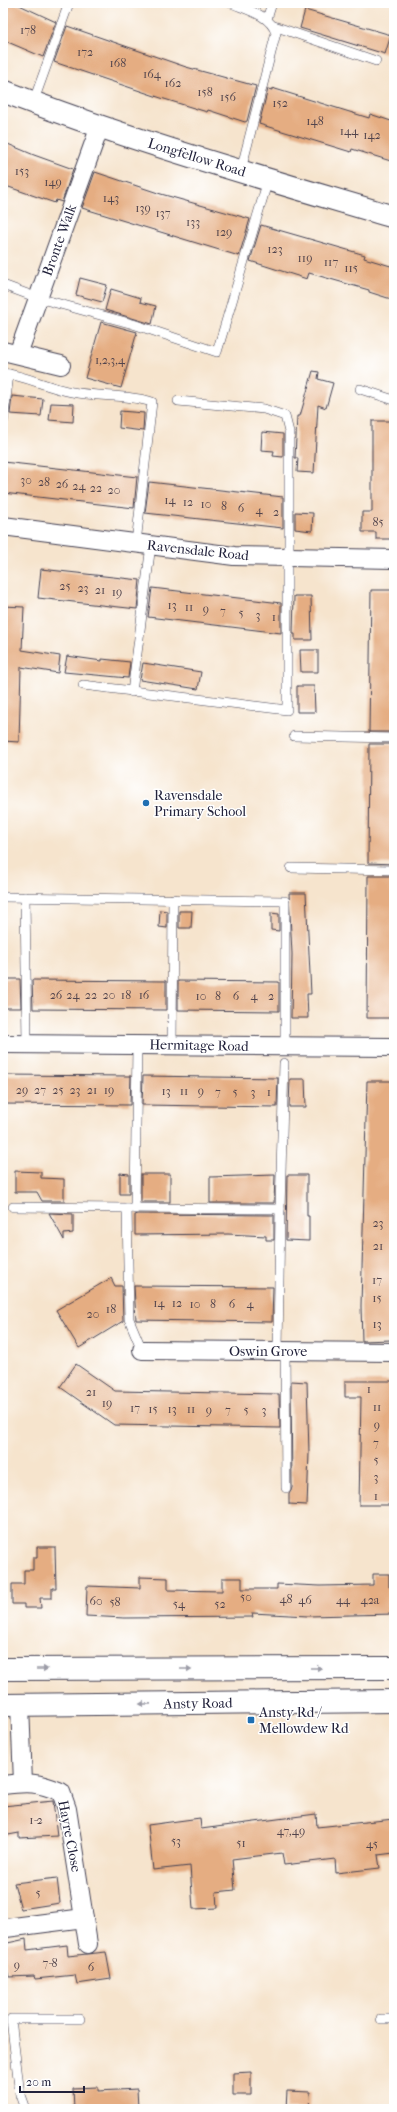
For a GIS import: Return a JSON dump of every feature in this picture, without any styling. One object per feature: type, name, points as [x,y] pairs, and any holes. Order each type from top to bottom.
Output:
[{"type":"main road","name":"Longfellow Road","points":[[3,91],[100,126],[394,217]]},
{"type":"main road","points":[[3,1669],[394,1668]]},
{"type":"main road","name":"Ansty Road","points":[[11,1705],[394,1701]]},
{"type":"street","name":"Bronte Walk","points":[[61,365],[11,353],[38,298],[100,126]]},
{"type":"street","name":"Ravensdale Road","points":[[3,526],[234,556],[394,559]]},
{"type":"street","name":"Hermitage Road","points":[[3,1044],[172,1045],[284,1054],[394,1047]]},
{"type":"street","name":"Oswin Grove","points":[[142,1350],[394,1352]]},
{"type":"street","points":[[11,1705],[24,1783]]},
{"type":"street","name":"Hayre Close","points":[[3,1785],[24,1783],[42,1784],[61,1792],[67,1808],[88,1944]]},
{"type":"street","points":[[6,1928],[84,1918]]},
{"type":"lane","points":[[33,103],[69,3]]},
{"type":"lane","points":[[231,3],[271,22],[376,61]]},
{"type":"lane","points":[[241,170],[276,33],[271,22],[272,3]]},
{"type":"lane","points":[[3,285],[38,298],[125,322],[217,352],[268,179]]},
{"type":"lane","points":[[3,423],[6,373],[70,392],[152,402],[132,692]]},
{"type":"lane","points":[[360,389],[394,400]]},
{"type":"lane","points":[[83,686],[287,710],[289,432],[285,416],[264,409],[178,401]]},
{"type":"lane","points":[[294,736],[394,738]]},
{"type":"lane","points":[[292,868],[394,870]]},
{"type":"lane","points":[[3,897],[285,901],[284,1054],[280,1209],[286,1488]]},
{"type":"lane","points":[[24,897],[27,1044]]},
{"type":"lane","points":[[172,1045],[173,899]]},
{"type":"lane","points":[[137,1044],[131,1208],[129,1320],[142,1350]]},
{"type":"lane","points":[[13,1207],[280,1209]]},
{"type":"lane","points":[[25,2109],[20,2095],[11,2019],[80,2019]]},
{"type":"lane","points":[[381,2019],[394,2019]]},
{"type":"building","points":[[3,3],[15,3],[56,22],[43,57],[3,40]]},
{"type":"building","points":[[305,10],[391,35],[385,54],[300,28]]},
{"type":"building","points":[[67,26],[186,67],[256,86],[247,121],[245,122],[208,110],[207,112],[161,98],[54,62]]},
{"type":"building","points":[[272,88],[369,118],[370,114],[394,122],[394,162],[352,149],[351,152],[259,124],[268,89],[272,90]]},
{"type":"building","points":[[3,142],[73,169],[62,202],[56,200],[55,203],[3,185]]},
{"type":"building","points":[[95,172],[161,194],[250,219],[239,256],[82,208]]},
{"type":"building","points":[[261,225],[365,255],[364,258],[394,267],[394,300],[369,292],[369,290],[309,273],[307,279],[250,261]]},
{"type":"building","points":[[80,278],[107,285],[102,302],[76,295]]},
{"type":"building","points":[[111,289],[141,298],[140,302],[156,306],[152,324],[105,310]]},
{"type":"building","points":[[101,322],[137,332],[121,388],[85,378]]},
{"type":"building","points":[[313,371],[319,372],[318,379],[333,383],[326,408],[318,405],[314,473],[297,472],[298,458],[295,458],[297,416],[300,416]]},
{"type":"building","points":[[12,396],[43,399],[41,416],[10,414]]},
{"type":"building","points":[[51,403],[74,404],[73,422],[49,420]]},
{"type":"building","points":[[120,411],[144,413],[143,431],[119,428]]},
{"type":"building","points":[[372,421],[394,421],[394,539],[376,539],[376,532],[362,532],[362,512],[372,512]]},
{"type":"building","points":[[262,432],[283,434],[283,457],[273,456],[274,451],[261,450]]},
{"type":"building","points":[[3,462],[137,477],[134,508],[3,493]]},
{"type":"building","points":[[149,482],[283,497],[283,528],[145,513]]},
{"type":"building","points":[[295,512],[313,513],[312,531],[295,529]]},
{"type":"building","points":[[41,569],[140,580],[137,609],[38,598]]},
{"type":"building","points":[[152,588],[281,603],[281,633],[148,617]]},
{"type":"building","points":[[371,590],[394,590],[394,732],[369,732]]},
{"type":"building","points":[[294,596],[311,596],[312,640],[295,640],[295,634],[293,634]]},
{"type":"building","points":[[3,606],[24,607],[22,650],[60,656],[58,673],[21,667],[19,742],[3,741]]},
{"type":"building","points":[[300,650],[318,650],[318,672],[301,672]]},
{"type":"building","points":[[67,656],[102,661],[102,659],[130,662],[128,678],[64,672]]},
{"type":"building","points":[[143,663],[201,672],[198,689],[140,680]]},
{"type":"building","points":[[297,686],[314,686],[315,712],[297,712]]},
{"type":"building","points":[[369,744],[394,744],[394,864],[368,863]]},
{"type":"building","points":[[368,876],[394,876],[394,1018],[367,1018]]},
{"type":"building","points":[[289,893],[306,893],[311,994],[307,994],[308,1018],[291,1018],[292,954]]},
{"type":"building","points":[[160,910],[167,911],[167,928],[159,927]]},
{"type":"building","points":[[179,911],[192,911],[191,928],[179,928]]},
{"type":"building","points":[[271,913],[279,914],[279,931],[271,930]]},
{"type":"building","points":[[3,979],[20,979],[21,1008],[3,1008]]},
{"type":"building","points":[[32,980],[166,981],[166,1010],[33,1009]]},
{"type":"building","points":[[178,981],[279,982],[279,1011],[178,1010]]},
{"type":"building","points":[[3,1075],[131,1076],[130,1105],[3,1104]]},
{"type":"building","points":[[143,1076],[278,1078],[277,1107],[142,1105]]},
{"type":"building","points":[[290,1079],[305,1079],[306,1107],[289,1107]]},
{"type":"building","points":[[367,1081],[394,1081],[394,1258],[392,1340],[362,1341],[361,1306]]},
{"type":"building","points":[[15,1171],[41,1172],[41,1178],[64,1179],[64,1201],[42,1201],[37,1192],[15,1192]]},
{"type":"building","points":[[120,1173],[129,1174],[129,1194],[120,1194]]},
{"type":"building","points":[[141,1174],[170,1174],[170,1202],[141,1202]]},
{"type":"building","points":[[275,1175],[274,1203],[210,1203],[210,1177]]},
{"type":"building","points":[[287,1175],[307,1175],[307,1216],[309,1216],[309,1241],[286,1240]]},
{"type":"building","points":[[49,1213],[73,1214],[73,1233],[64,1234],[64,1240]]},
{"type":"building","points":[[135,1215],[274,1215],[274,1240],[266,1240],[266,1236],[228,1234],[135,1235]]},
{"type":"building","points":[[111,1278],[115,1286],[122,1286],[123,1321],[79,1348],[56,1310]]},
{"type":"building","points":[[134,1286],[273,1287],[272,1322],[136,1320]]},
{"type":"building","points":[[76,1364],[115,1391],[279,1394],[280,1428],[114,1425],[60,1387]]},
{"type":"building","points":[[291,1381],[307,1382],[309,1453],[307,1505],[289,1504],[289,1493],[292,1488]]},
{"type":"building","points":[[345,1381],[394,1381],[392,1505],[359,1505],[361,1397],[345,1397]]},
{"type":"building","points":[[37,1547],[55,1547],[56,1588],[52,1588],[52,1598],[40,1598],[41,1608],[24,1608],[24,1604],[12,1604],[12,1584],[24,1584],[24,1570],[33,1570],[33,1558],[37,1558]]},
{"type":"building","points":[[373,1574],[389,1574],[389,1587],[394,1587],[394,1614],[308,1616],[252,1613],[253,1617],[124,1618],[86,1616],[87,1586],[140,1588],[140,1577],[168,1578],[168,1590],[222,1591],[222,1578],[242,1578],[242,1589],[277,1589],[277,1584],[320,1586],[373,1585]]},
{"type":"building","points":[[53,1801],[57,1836],[19,1838],[19,1833],[3,1836],[3,1806]]},
{"type":"building","points":[[316,1814],[317,1827],[394,1819],[394,1853],[378,1855],[380,1868],[336,1873],[335,1859],[284,1865],[282,1853],[232,1859],[235,1890],[216,1892],[217,1908],[193,1909],[190,1866],[153,1870],[148,1825],[200,1818],[201,1829]]},
{"type":"building","points":[[57,1878],[60,1903],[21,1909],[14,1883]]},
{"type":"building","points":[[26,1939],[27,1950],[67,1945],[68,1956],[106,1952],[111,1979],[77,1984],[75,1975],[35,1979],[34,1976],[9,1977],[3,1953],[3,1944]]},
{"type":"building","points":[[251,2072],[251,2095],[233,2095],[233,2073]]},
{"type":"building","points":[[98,2087],[98,2091],[137,2089],[138,2108],[74,2109],[73,2088]]},
{"type":"building","points":[[287,2091],[310,2092],[309,2109],[286,2109]]},
{"type":"place","name":"Ravensdale Primary School","points":[[146,803]]},
{"type":"place","name":"Ansty Rd / Mellowdew Rd","points":[[251,1720]]}]
